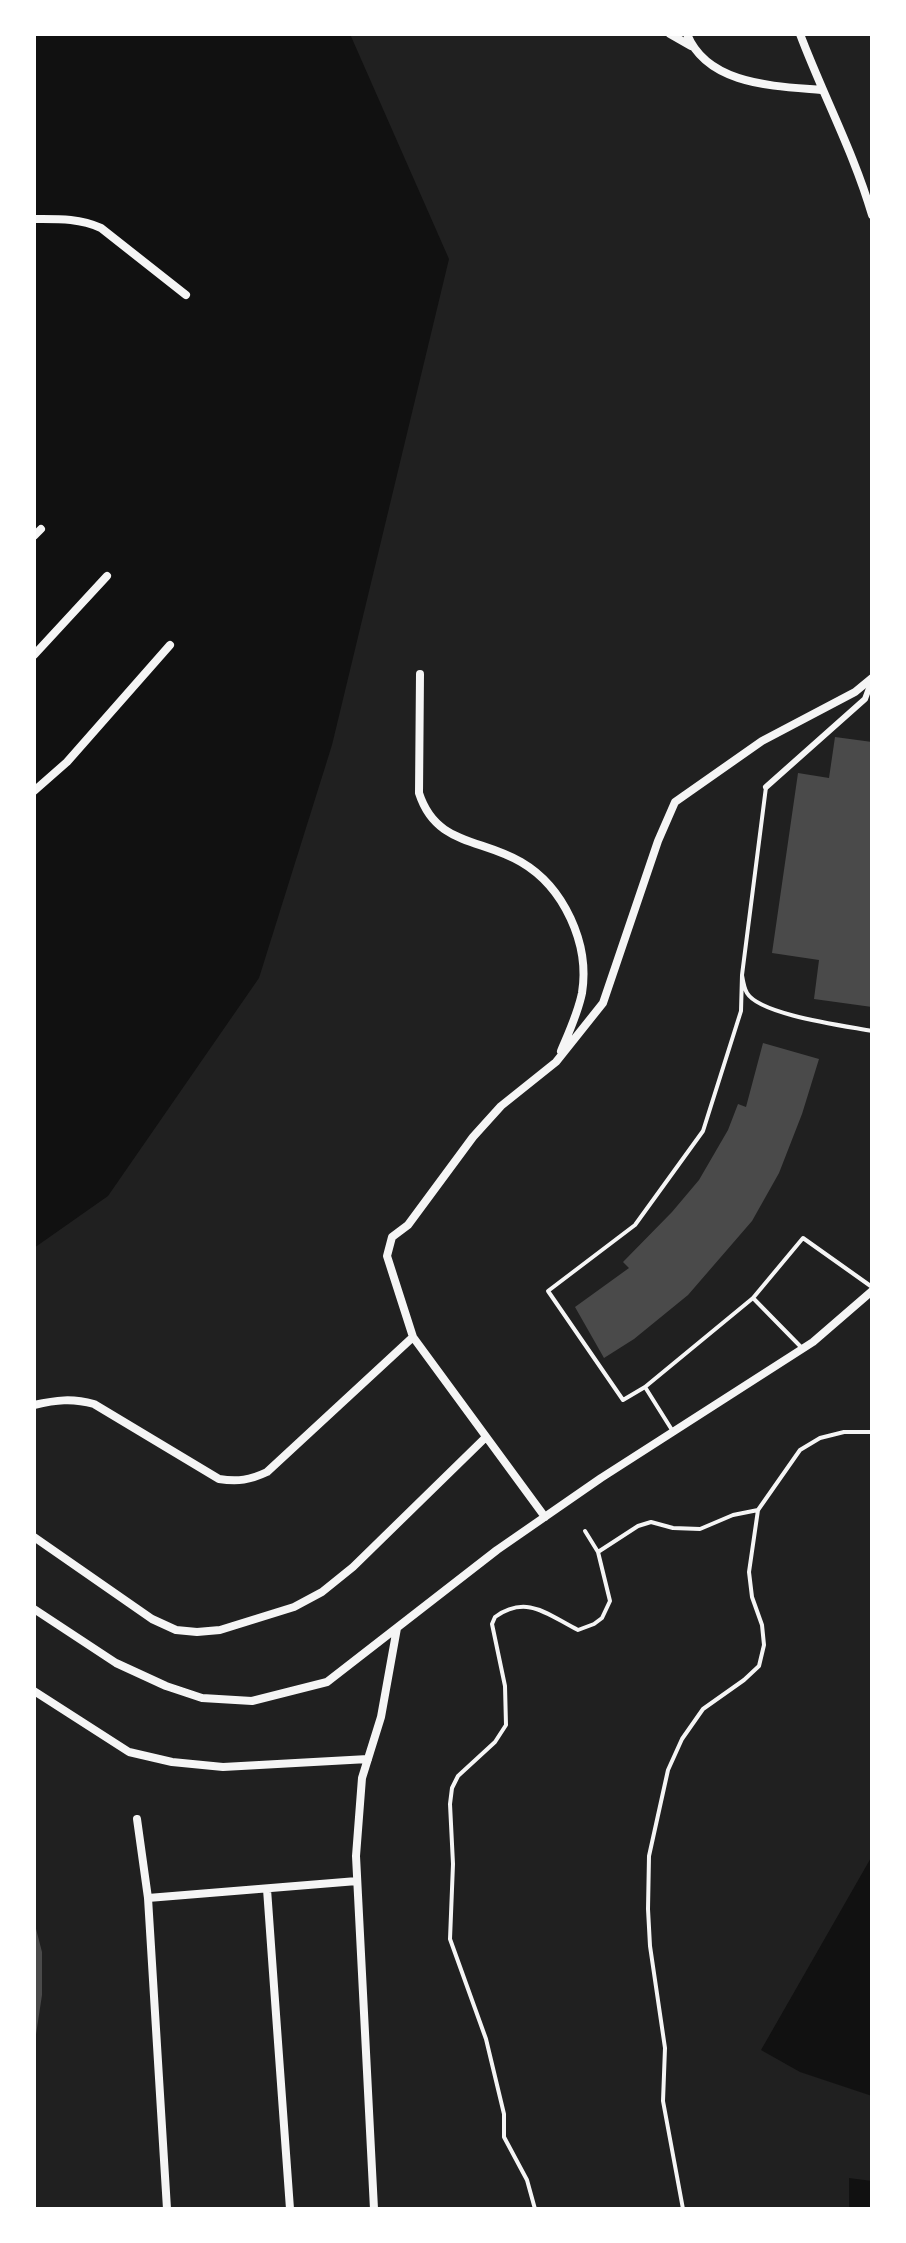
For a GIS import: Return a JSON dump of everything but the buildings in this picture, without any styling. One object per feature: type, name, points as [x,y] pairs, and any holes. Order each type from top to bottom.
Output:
[{"type":"street","points":[[670,34],[692,46],[720,72],[747,80],[821,90]]},
{"type":"street","points":[[687,34],[692,46]]},
{"type":"street","points":[[800,34],[821,90],[868,185],[872,215]]},
{"type":"street","points":[[34,219],[67,219],[101,228],[186,295]]},
{"type":"street","points":[[34,655],[107,576]]},
{"type":"street","points":[[34,791],[67,762],[170,645]]},
{"type":"street","points":[[420,674],[419,793],[425,810],[436,824],[450,833],[520,861],[542,878],[562,902],[576,933],[584,965],[582,993],[556,1062]]},
{"type":"street","points":[[545,1517],[413,1337],[387,1256],[392,1237],[408,1225],[473,1137],[501,1106],[556,1062],[603,1003],[658,841],[675,802],[762,741],[855,692],[872,678]]},
{"type":"street","points":[[766,787],[865,699],[872,678]]},
{"type":"street","points":[[34,1609],[116,1663],[166,1686],[202,1698],[252,1701],[327,1682],[497,1550],[803,1349],[872,1289]]},
{"type":"street","points":[[34,1405],[75,1399],[94,1404],[219,1479],[244,1480],[267,1472],[413,1337]]},
{"type":"street","points":[[34,1537],[152,1619],[176,1630],[220,1630],[294,1607],[322,1592],[353,1567],[486,1437]]},
{"type":"street","points":[[374,2209],[357,1881],[362,1778],[381,1717],[397,1627]]},
{"type":"street","points":[[34,1691],[129,1752],[172,1762],[223,1767],[368,1759]]},
{"type":"street","points":[[137,1819],[148,1898],[167,2209]]},
{"type":"street","points":[[148,1898],[357,1881]]},
{"type":"street","points":[[267,1889],[290,2209]]},
{"type":"lane","points":[[766,787],[742,975],[741,1011],[703,1131],[635,1225],[548,1291],[623,1400],[645,1387],[753,1298],[803,1238],[872,1289]]},
{"type":"lane","points":[[742,975],[746,992],[753,1000],[796,1017],[872,1031]]},
{"type":"lane","points":[[753,1298],[803,1349]]},
{"type":"lane","points":[[645,1387],[673,1432]]},
{"type":"lane","points":[[683,2209],[663,2101],[665,2048],[650,1946],[649,1856],[668,1770],[682,1739],[703,1709],[759,1666],[764,1645],[762,1625],[752,1597],[749,1572],[758,1510],[800,1450],[820,1438],[844,1432],[872,1432]]},
{"type":"lane","points":[[598,1552],[638,1526],[651,1522],[673,1528],[700,1529],[733,1515],[758,1510]]},
{"type":"lane","points":[[535,2209],[527,2180],[504,2137],[504,2114],[486,2039],[450,1939],[453,1864],[450,1804],[458,1776],[495,1742],[506,1725],[505,1686],[492,1624],[495,1617],[520,1605],[530,1606],[578,1630],[602,1618],[610,1601],[598,1552],[585,1531]]},
{"type":"shaded area","points":[[350,34],[872,34],[872,1856],[761,2050],[800,2072],[872,2096],[872,2181],[849,2178],[849,2209],[34,2209],[34,1248],[108,1196],[259,978],[332,745],[449,259]]}]
